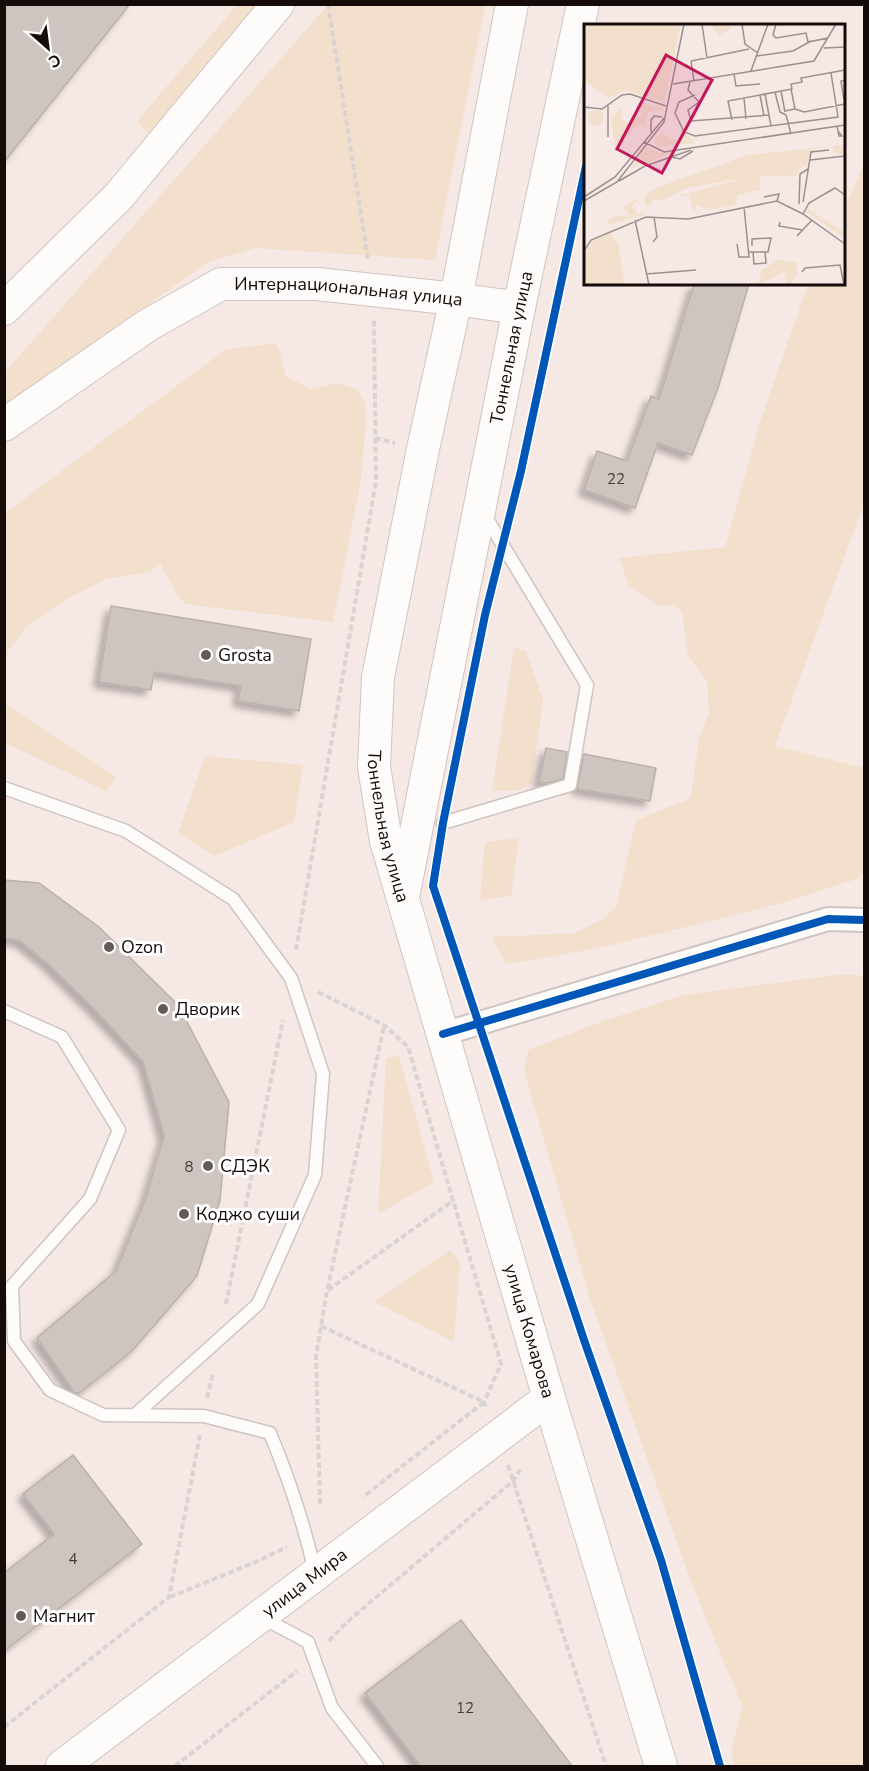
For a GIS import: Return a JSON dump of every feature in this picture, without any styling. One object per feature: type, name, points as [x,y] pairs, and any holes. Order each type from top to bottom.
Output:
[{"type":"main road","points":[[6,307],[118,197],[278,4]]},
{"type":"main road","name":"Тоннельная улица","points":[[403,896],[386,841],[374,767],[378,677],[423,449],[456,298],[512,4]]},
{"type":"main road","name":"Тоннельная улица","points":[[403,896],[479,506],[583,4]]},
{"type":"main road","name":"Интернациональная улица","points":[[4,425],[148,325],[221,284],[317,284],[456,298],[519,308]]},
{"type":"main road","name":"улица Комарова","points":[[403,896],[549,1398],[661,1767]]},
{"type":"main road","name":"улица Мира","points":[[62,1767],[549,1398]]},
{"type":"street","points":[[443,1034],[828,919],[864,920]]},
{"type":"lane","points":[[443,823],[570,785],[587,685],[479,506]]},
{"type":"lane","points":[[4,788],[126,831],[233,899],[291,978],[323,1074],[315,1175],[258,1304],[135,1415]]},
{"type":"lane","points":[[4,1011],[62,1037],[119,1130],[90,1199],[12,1286],[14,1341],[50,1390],[103,1415],[204,1416],[270,1433],[289,1478],[316,1575]]},
{"type":"lane","points":[[260,1617],[308,1642],[332,1708],[376,1767]]},
{"type":"path","points":[[169,1597],[306,906],[376,481],[373,290],[328,4]]},
{"type":"path","points":[[291,978],[384,1025],[408,1047],[501,1364],[484,1402],[357,1502]]},
{"type":"path","points":[[4,1727],[169,1597],[258,1561],[321,1530],[316,1356],[327,1291],[384,1025]]},
{"type":"path","points":[[327,1291],[454,1200]]},
{"type":"path","points":[[321,1326],[484,1402],[513,1481],[606,1767]]},
{"type":"path","points":[[175,1767],[314,1658],[347,1622],[513,1481],[522,1467]]},
{"type":"shaded area","points":[[237,5],[261,5],[150,134],[136,122]]},
{"type":"shaded area","points":[[328,5],[485,5],[435,260],[255,248],[208,262],[5,406],[5,372]]},
{"type":"shaded area","points":[[864,164],[864,503],[775,746],[864,768],[864,870],[860,878],[785,902],[599,948],[506,964],[491,937],[575,933],[603,919],[616,907],[636,820],[691,798],[699,737],[709,713],[707,681],[688,656],[682,611],[673,605],[659,606],[629,586],[619,558],[725,547],[760,422],[808,285],[845,285],[845,207]]},
{"type":"shaded area","points":[[274,343],[281,353],[285,375],[309,389],[338,383],[357,389],[365,403],[366,419],[361,480],[333,622],[185,604],[174,590],[160,563],[150,572],[106,579],[67,599],[26,627],[8,651],[5,665],[5,513],[225,350]]},
{"type":"shaded area","points":[[514,647],[526,651],[543,699],[532,783],[520,790],[492,791]]},
{"type":"shaded area","points":[[5,704],[116,777],[106,791],[5,743]]},
{"type":"shaded area","points":[[205,756],[303,765],[294,822],[214,856],[178,833]]},
{"type":"shaded area","points":[[519,838],[511,896],[480,900],[485,842]]},
{"type":"shaded area","points":[[844,974],[864,976],[864,1766],[735,1766],[731,1751],[742,1706],[691,1582],[590,1299],[524,1071],[528,1050],[603,1021],[683,995]]},
{"type":"shaded area","points":[[399,1056],[434,1182],[378,1214],[386,1058]]},
{"type":"shaded area","points":[[450,1250],[460,1262],[454,1342],[374,1302]]},
{"type":"building","points":[[4,4],[130,4],[4,162]]},
{"type":"building","points":[[694,285],[749,285],[718,388],[692,455],[658,443],[635,508],[584,490],[597,451],[627,461],[651,396],[659,399]]},
{"type":"building","name":"Grosta","points":[[111,606],[311,639],[299,711],[238,701],[241,686],[154,672],[151,690],[99,682]]},
{"type":"building","points":[[546,748],[567,752],[563,779],[547,783],[539,782]]},
{"type":"building","points":[[584,754],[656,768],[650,801],[577,789]]},
{"type":"building","points":[[4,880],[39,883],[99,927],[178,1005],[229,1102],[220,1200],[197,1276],[132,1351],[78,1394],[74,1392],[37,1338],[116,1271],[146,1197],[164,1136],[143,1062],[48,964],[20,941],[4,938]]},
{"type":"building","points":[[73,1455],[142,1544],[4,1651],[4,1573],[54,1534],[23,1494]]},
{"type":"building","points":[[461,1620],[573,1767],[421,1767],[365,1693]]},
{"type":"cycle path","points":[[584,175],[521,471],[485,615],[443,823],[433,886],[584,1340],[661,1560],[720,1766]]},
{"type":"cycle path","points":[[443,1034],[828,919],[864,920]]},
{"type":"place","name":"Grosta","points":[[206,655]]},
{"type":"place","name":"Ozon","points":[[109,947]]},
{"type":"place","name":"Дворик","points":[[163,1009]]},
{"type":"place","name":"СДЭК","points":[[208,1166]]},
{"type":"place","name":"Коджо суши","points":[[184,1214]]},
{"type":"place","name":"Магнит","points":[[21,1616]]}]
